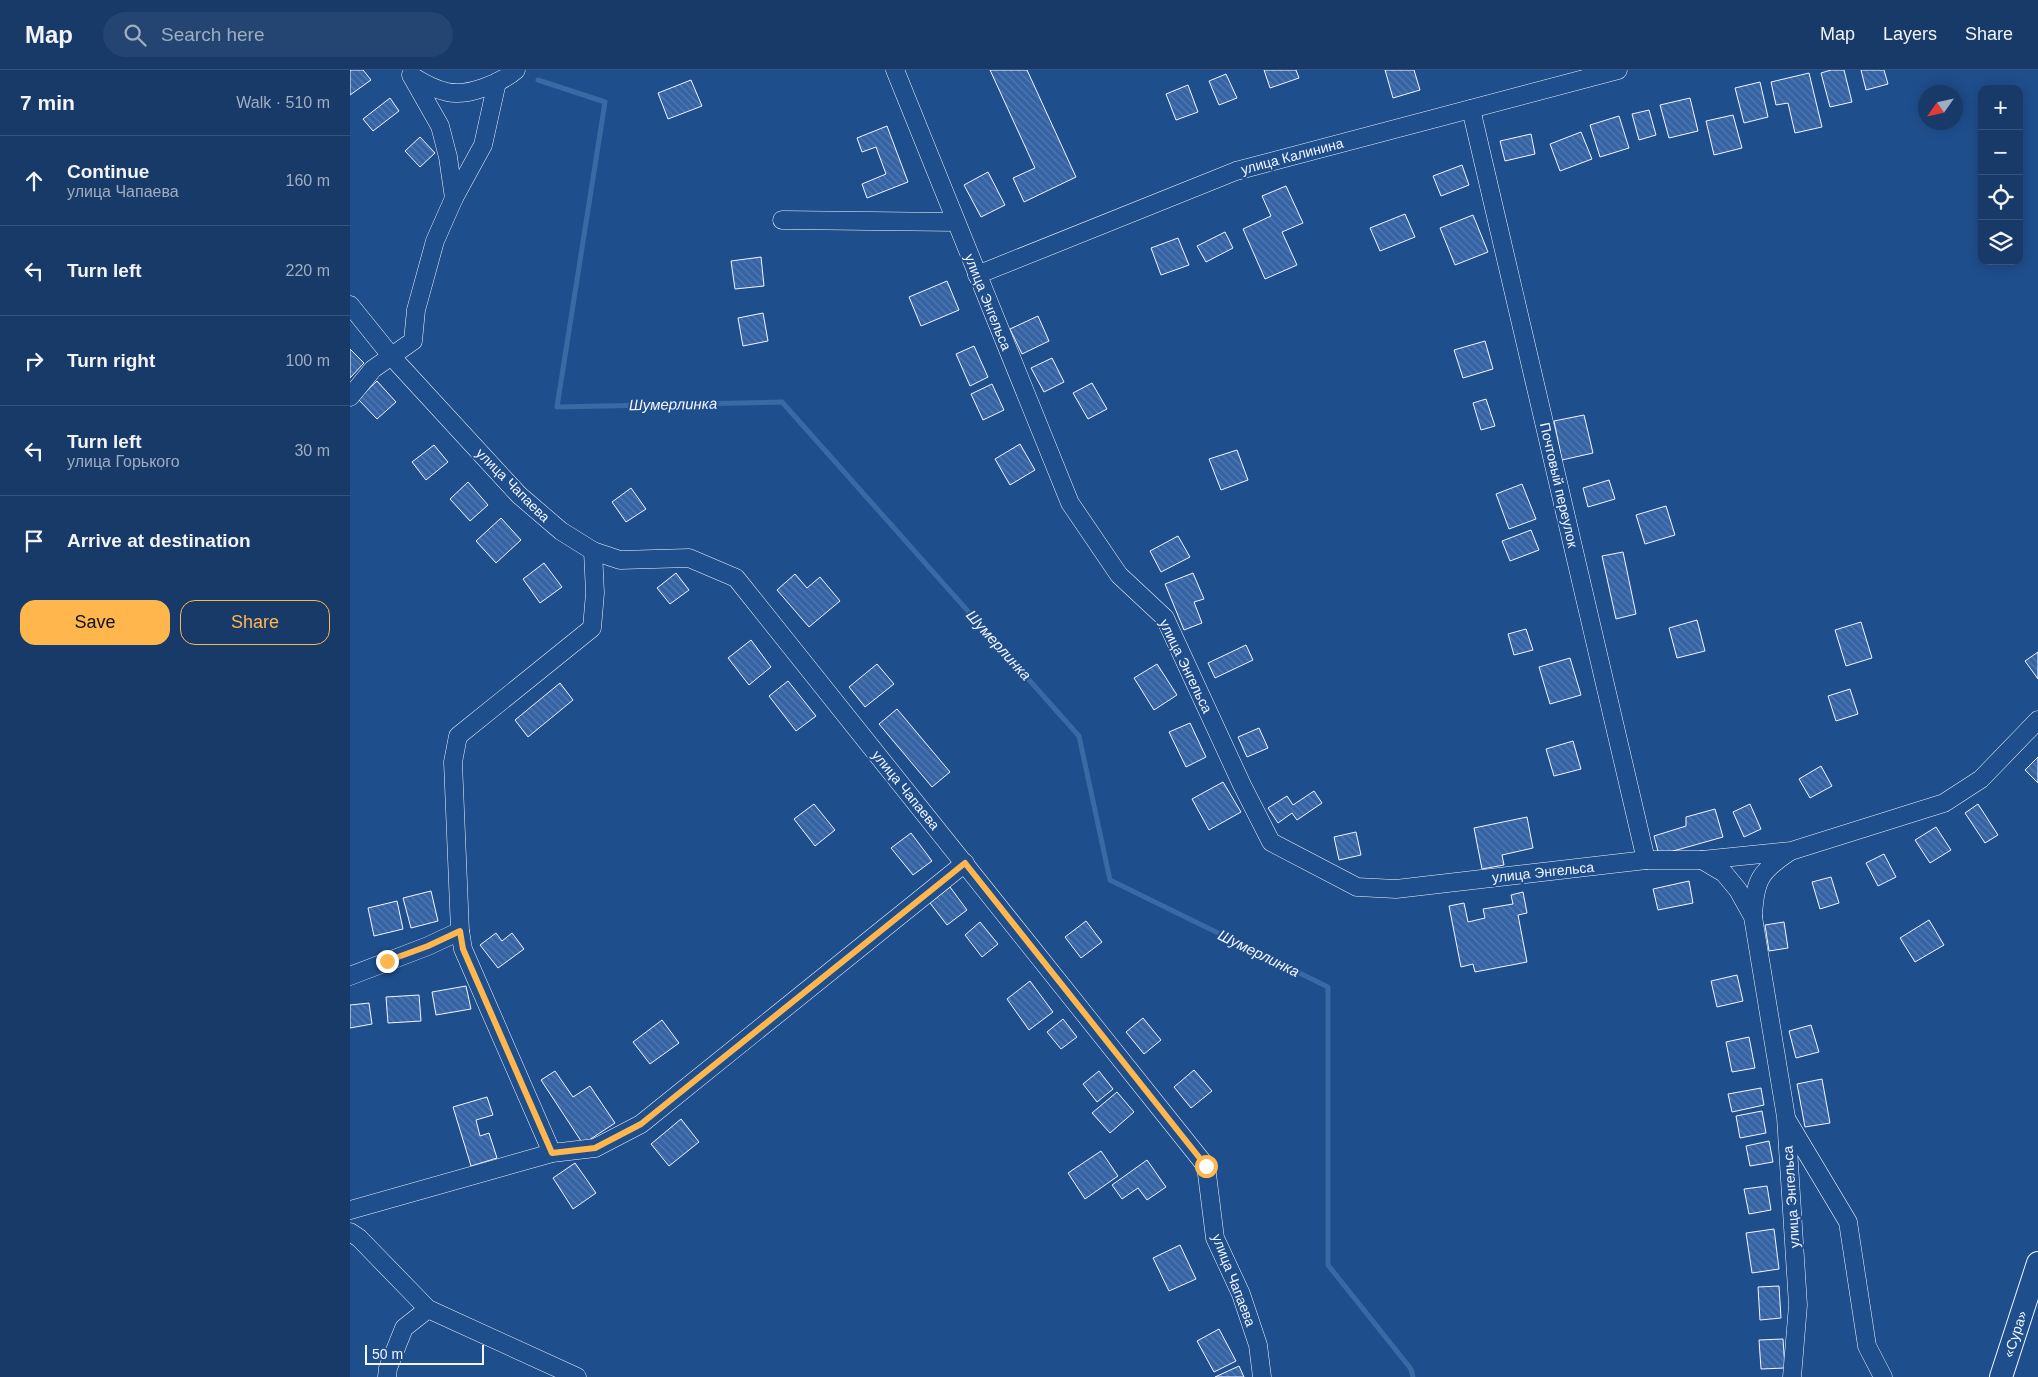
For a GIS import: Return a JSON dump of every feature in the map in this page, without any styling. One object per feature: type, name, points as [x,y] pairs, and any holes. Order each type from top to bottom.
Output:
[{"type":"main road","name":"«Сура»","points":[[2001,1377],[2038,1263]]},
{"type":"street","points":[[409,73],[429,87],[449,93],[474,90],[497,82],[516,70]]},
{"type":"street","name":"улица Энгельса","points":[[895,70],[1070,503],[1118,575],[1165,618],[1242,785],[1271,842],[1357,888],[1396,889],[1646,860],[1702,860],[1791,851],[1944,803],[1981,779],[2038,720]]},
{"type":"street","name":"улица Калинина","points":[[977,275],[1236,171],[1618,70]]},
{"type":"street","points":[[409,73],[440,126],[448,157],[454,198]]},
{"type":"street","points":[[350,397],[373,369],[413,341],[416,310],[435,241],[454,198],[483,145],[497,82]]},
{"type":"street","name":"Почтовый переулок","points":[[1471,109],[1646,860]]},
{"type":"street","points":[[782,220],[956,222]]},
{"type":"street","name":"улица Чапаева","points":[[350,305],[392,357],[519,494],[560,531],[593,551],[620,560],[690,558],[736,578],[1206,1166],[1215,1238],[1241,1294],[1258,1345],[1262,1377]]},
{"type":"street","points":[[552,1153],[463,949],[458,898],[453,762],[458,736],[592,628],[594,592],[593,551]]},
{"type":"street","points":[[1753,917],[1755,891],[1762,874],[1771,864],[1791,851]]},
{"type":"street","name":"улица Энгельса","points":[[1702,860],[1724,873],[1738,890],[1753,917],[1786,1118],[1798,1305],[1792,1377]]},
{"type":"street","points":[[350,1210],[552,1153],[595,1148],[641,1124],[965,863]]},
{"type":"street","points":[[350,976],[428,946],[460,931]]},
{"type":"street","points":[[1786,1118],[1848,1222],[1866,1346],[1883,1377]]},
{"type":"street","points":[[350,1232],[359,1238],[428,1309],[577,1377]]},
{"type":"street","points":[[387,1377],[388,1368],[404,1328],[428,1309]]},
{"type":"building","points":[[350,70],[363,70],[371,80],[350,95]]},
{"type":"building","points":[[990,70],[1027,70],[1076,177],[1024,202],[1013,178],[1035,168]]},
{"type":"building","points":[[1264,70],[1296,70],[1299,78],[1270,88]]},
{"type":"building","points":[[1385,70],[1414,70],[1420,90],[1393,98]]},
{"type":"building","points":[[1831,70],[1844,70],[1852,102],[1830,107],[1821,73]]},
{"type":"building","points":[[1861,70],[1884,70],[1888,84],[1866,90]]},
{"type":"building","points":[[1809,73],[1822,127],[1795,133],[1788,103],[1776,105],[1771,82]]},
{"type":"building","points":[[1226,74],[1237,98],[1219,105],[1209,81]]},
{"type":"building","points":[[691,80],[702,106],[668,119],[658,93]]},
{"type":"building","points":[[1760,82],[1768,117],[1744,123],[1735,88]]},
{"type":"building","points":[[1188,85],[1198,112],[1176,120],[1166,94]]},
{"type":"building","points":[[390,98],[399,111],[373,131],[363,119]]},
{"type":"building","points":[[1690,98],[1698,131],[1669,138],[1660,105]]},
{"type":"building","points":[[1649,110],[1656,135],[1639,140],[1632,114]]},
{"type":"building","points":[[1733,115],[1742,148],[1714,155],[1706,121]]},
{"type":"building","points":[[1619,116],[1629,148],[1600,157],[1590,125]]},
{"type":"building","points":[[887,126],[908,182],[867,198],[862,184],[886,174],[876,147],[862,152],[857,138]]},
{"type":"building","points":[[1581,132],[1592,159],[1560,171],[1550,144]]},
{"type":"building","points":[[1531,134],[1535,154],[1505,161],[1500,141]]},
{"type":"building","points":[[420,137],[435,153],[420,167],[405,151]]},
{"type":"building","points":[[1462,165],[1469,185],[1441,196],[1433,176]]},
{"type":"building","points":[[988,172],[1005,205],[981,217],[964,185]]},
{"type":"building","points":[[1286,186],[1303,223],[1282,232],[1297,265],[1265,279],[1243,229],[1271,216],[1262,196]]},
{"type":"building","points":[[1405,214],[1415,237],[1380,251],[1370,228]]},
{"type":"building","points":[[1473,215],[1488,252],[1455,265],[1440,228]]},
{"type":"building","points":[[1225,232],[1233,248],[1206,262],[1197,246]]},
{"type":"building","points":[[1178,238],[1189,265],[1161,275],[1151,248]]},
{"type":"building","points":[[761,257],[764,286],[735,289],[731,261]]},
{"type":"building","points":[[947,281],[959,310],[921,326],[909,297]]},
{"type":"building","points":[[763,313],[768,341],[743,346],[738,318]]},
{"type":"building","points":[[1038,316],[1049,341],[1022,354],[1010,329]]},
{"type":"building","points":[[1485,341],[1493,369],[1463,378],[1454,350]]},
{"type":"building","points":[[974,346],[988,377],[970,386],[956,354]]},
{"type":"building","points":[[350,349],[364,363],[350,378]]},
{"type":"building","points":[[1052,358],[1064,382],[1044,392],[1031,368]]},
{"type":"building","points":[[377,381],[396,402],[377,419],[358,399]]},
{"type":"building","points":[[1092,383],[1107,409],[1088,419],[1073,393]]},
{"type":"building","points":[[992,384],[1004,410],[983,420],[971,394]]},
{"type":"building","points":[[1486,399],[1495,426],[1481,430],[1473,403]]},
{"type":"building","points":[[1584,415],[1593,453],[1562,460],[1554,421]]},
{"type":"building","points":[[1020,444],[1035,470],[1010,485],[995,459]]},
{"type":"building","points":[[434,445],[448,462],[426,480],[412,462]]},
{"type":"building","points":[[1237,450],[1248,480],[1221,490],[1209,459]]},
{"type":"building","points":[[1609,480],[1615,499],[1588,507],[1583,488]]},
{"type":"building","points":[[468,482],[488,505],[470,521],[450,499]]},
{"type":"building","points":[[1522,484],[1536,519],[1509,529],[1496,494]]},
{"type":"building","points":[[631,488],[646,509],[626,522],[612,502]]},
{"type":"building","points":[[1666,506],[1675,535],[1645,544],[1636,515]]},
{"type":"building","points":[[501,518],[521,540],[496,563],[476,541]]},
{"type":"building","points":[[1531,530],[1539,550],[1510,561],[1502,541]]},
{"type":"building","points":[[1178,536],[1190,557],[1161,572],[1150,551]]},
{"type":"building","points":[[1623,552],[1636,614],[1616,619],[1602,556]]},
{"type":"building","points":[[544,563],[562,587],[540,603],[523,579]]},
{"type":"building","points":[[676,573],[689,590],[670,604],[657,588]]},
{"type":"building","points":[[1193,573],[1204,599],[1194,602],[1202,623],[1184,630],[1165,584]]},
{"type":"building","points":[[795,574],[807,588],[820,577],[840,601],[809,627],[777,590]]},
{"type":"building","points":[[1697,620],[1705,651],[1677,658],[1669,628]]},
{"type":"building","points":[[1861,622],[1872,658],[1846,666],[1835,630]]},
{"type":"building","points":[[1526,629],[1533,650],[1514,655],[1508,634]]},
{"type":"building","points":[[751,640],[771,667],[749,685],[728,658]]},
{"type":"building","points":[[1246,645],[1253,660],[1215,678],[1208,663]]},
{"type":"building","points":[[2038,652],[2038,679],[2025,661]]},
{"type":"building","points":[[1570,658],[1581,695],[1550,704],[1539,667]]},
{"type":"building","points":[[877,664],[894,684],[865,707],[849,687]]},
{"type":"building","points":[[1157,664],[1177,695],[1154,710],[1134,678]]},
{"type":"building","points":[[788,681],[816,716],[796,731],[769,696]]},
{"type":"building","points":[[560,683],[573,700],[528,737],[515,720]]},
{"type":"building","points":[[1850,689],[1858,714],[1836,721],[1828,696]]},
{"type":"building","points":[[897,709],[950,772],[932,787],[879,724]]},
{"type":"building","points":[[1190,723],[1206,757],[1186,767],[1169,732]]},
{"type":"building","points":[[1259,728],[1268,748],[1247,757],[1238,737]]},
{"type":"building","points":[[1573,741],[1581,769],[1554,776],[1546,749]]},
{"type":"building","points":[[2038,757],[2038,783],[2025,770]]},
{"type":"building","points":[[1821,766],[1832,786],[1810,798],[1799,779]]},
{"type":"building","points":[[1223,782],[1241,812],[1209,830],[1192,799]]},
{"type":"building","points":[[1314,791],[1322,803],[1297,820],[1292,813],[1278,823],[1268,808],[1287,796],[1293,805]]},
{"type":"building","points":[[814,804],[835,830],[815,846],[794,819]]},
{"type":"building","points":[[1750,804],[1761,829],[1744,837],[1733,812]]},
{"type":"building","points":[[1978,804],[1998,835],[1985,843],[1965,813]]},
{"type":"building","points":[[1715,809],[1723,837],[1659,855],[1654,836],[1686,826],[1686,817]]},
{"type":"building","points":[[1527,817],[1533,848],[1502,855],[1504,865],[1482,869],[1474,828]]},
{"type":"building","points":[[1936,827],[1951,850],[1930,863],[1915,840]]},
{"type":"building","points":[[1356,832],[1361,855],[1339,860],[1334,837]]},
{"type":"building","points":[[911,833],[932,861],[913,875],[891,848]]},
{"type":"building","points":[[1884,854],[1896,877],[1878,886],[1866,863]]},
{"type":"building","points":[[1831,877],[1839,903],[1820,909],[1812,882]]},
{"type":"building","points":[[1689,881],[1693,903],[1658,910],[1653,889]]},
{"type":"building","points":[[950,887],[967,910],[947,925],[930,903]]},
{"type":"building","points":[[431,891],[438,921],[411,928],[403,898]]},
{"type":"building","points":[[1523,892],[1527,913],[1518,915],[1527,962],[1475,972],[1473,964],[1461,967],[1449,906],[1464,903],[1468,922],[1485,918],[1483,909],[1513,904],[1511,895]]},
{"type":"building","points":[[397,901],[403,929],[374,936],[368,908]]},
{"type":"building","points":[[1929,920],[1944,945],[1915,962],[1900,938]]},
{"type":"building","points":[[1086,921],[1102,942],[1081,958],[1065,937]]},
{"type":"building","points":[[980,922],[998,944],[982,957],[965,935]]},
{"type":"building","points":[[1784,922],[1788,948],[1769,951],[1765,925]]},
{"type":"building","points":[[496,933],[502,941],[512,933],[524,949],[498,968],[480,945]]},
{"type":"building","points":[[1737,975],[1743,1001],[1717,1007],[1711,981]]},
{"type":"building","points":[[1030,981],[1053,1012],[1029,1030],[1007,999]]},
{"type":"building","points":[[466,986],[471,1009],[436,1015],[432,992]]},
{"type":"building","points":[[419,995],[421,1021],[388,1023],[386,997]]},
{"type":"building","points":[[369,1003],[372,1024],[350,1028],[350,1005]]},
{"type":"building","points":[[1143,1018],[1161,1040],[1144,1054],[1126,1032]]},
{"type":"building","points":[[1063,1019],[1077,1037],[1061,1049],[1047,1032]]},
{"type":"building","points":[[662,1020],[679,1043],[650,1064],[633,1042]]},
{"type":"building","points":[[1811,1025],[1819,1052],[1796,1058],[1789,1031]]},
{"type":"building","points":[[1749,1037],[1755,1068],[1732,1072],[1726,1042]]},
{"type":"building","points":[[1194,1070],[1212,1091],[1191,1108],[1174,1087]]},
{"type":"building","points":[[555,1071],[573,1097],[590,1086],[615,1123],[583,1144],[541,1080]]},
{"type":"building","points":[[1099,1071],[1113,1089],[1097,1102],[1083,1084]]},
{"type":"building","points":[[1822,1079],[1830,1123],[1805,1127],[1797,1084]]},
{"type":"building","points":[[1761,1088],[1764,1105],[1732,1112],[1728,1094]]},
{"type":"building","points":[[1117,1092],[1134,1112],[1110,1133],[1092,1113]]},
{"type":"building","points":[[487,1097],[493,1115],[476,1120],[480,1136],[489,1133],[497,1158],[471,1166],[453,1107]]},
{"type":"building","points":[[1762,1111],[1766,1133],[1740,1138],[1736,1116]]},
{"type":"building","points":[[681,1119],[699,1142],[669,1166],[651,1144]]},
{"type":"building","points":[[1769,1141],[1773,1162],[1750,1166],[1746,1146]]},
{"type":"building","points":[[1101,1151],[1118,1176],[1085,1199],[1068,1173]]},
{"type":"building","points":[[1147,1160],[1166,1187],[1147,1200],[1138,1188],[1122,1199],[1112,1185]]},
{"type":"building","points":[[575,1163],[596,1193],[573,1209],[553,1178]]},
{"type":"building","points":[[1767,1186],[1771,1210],[1749,1214],[1744,1189]]},
{"type":"building","points":[[1774,1229],[1779,1269],[1752,1273],[1746,1233]]},
{"type":"building","points":[[1180,1245],[1196,1279],[1169,1291],[1153,1258]]},
{"type":"building","points":[[1779,1286],[1781,1318],[1760,1320],[1758,1287]]},
{"type":"building","points":[[1219,1329],[1236,1361],[1214,1372],[1197,1341]]},
{"type":"building","points":[[1783,1339],[1785,1368],[1761,1369],[1759,1340]]},
{"type":"building","points":[[1239,1366],[1244,1377],[1215,1377]]},
{"type":"waterway","name":"Шумерлинка","points":[[538,80],[605,102],[557,407],[782,402],[1079,736],[1110,880],[1328,987],[1328,1265],[1411,1369],[1413,1377]]},
{"type":"route","points":[[387,961],[428,946],[460,931],[463,949],[552,1153],[595,1148],[641,1124],[965,863],[1206,1166]]}]
